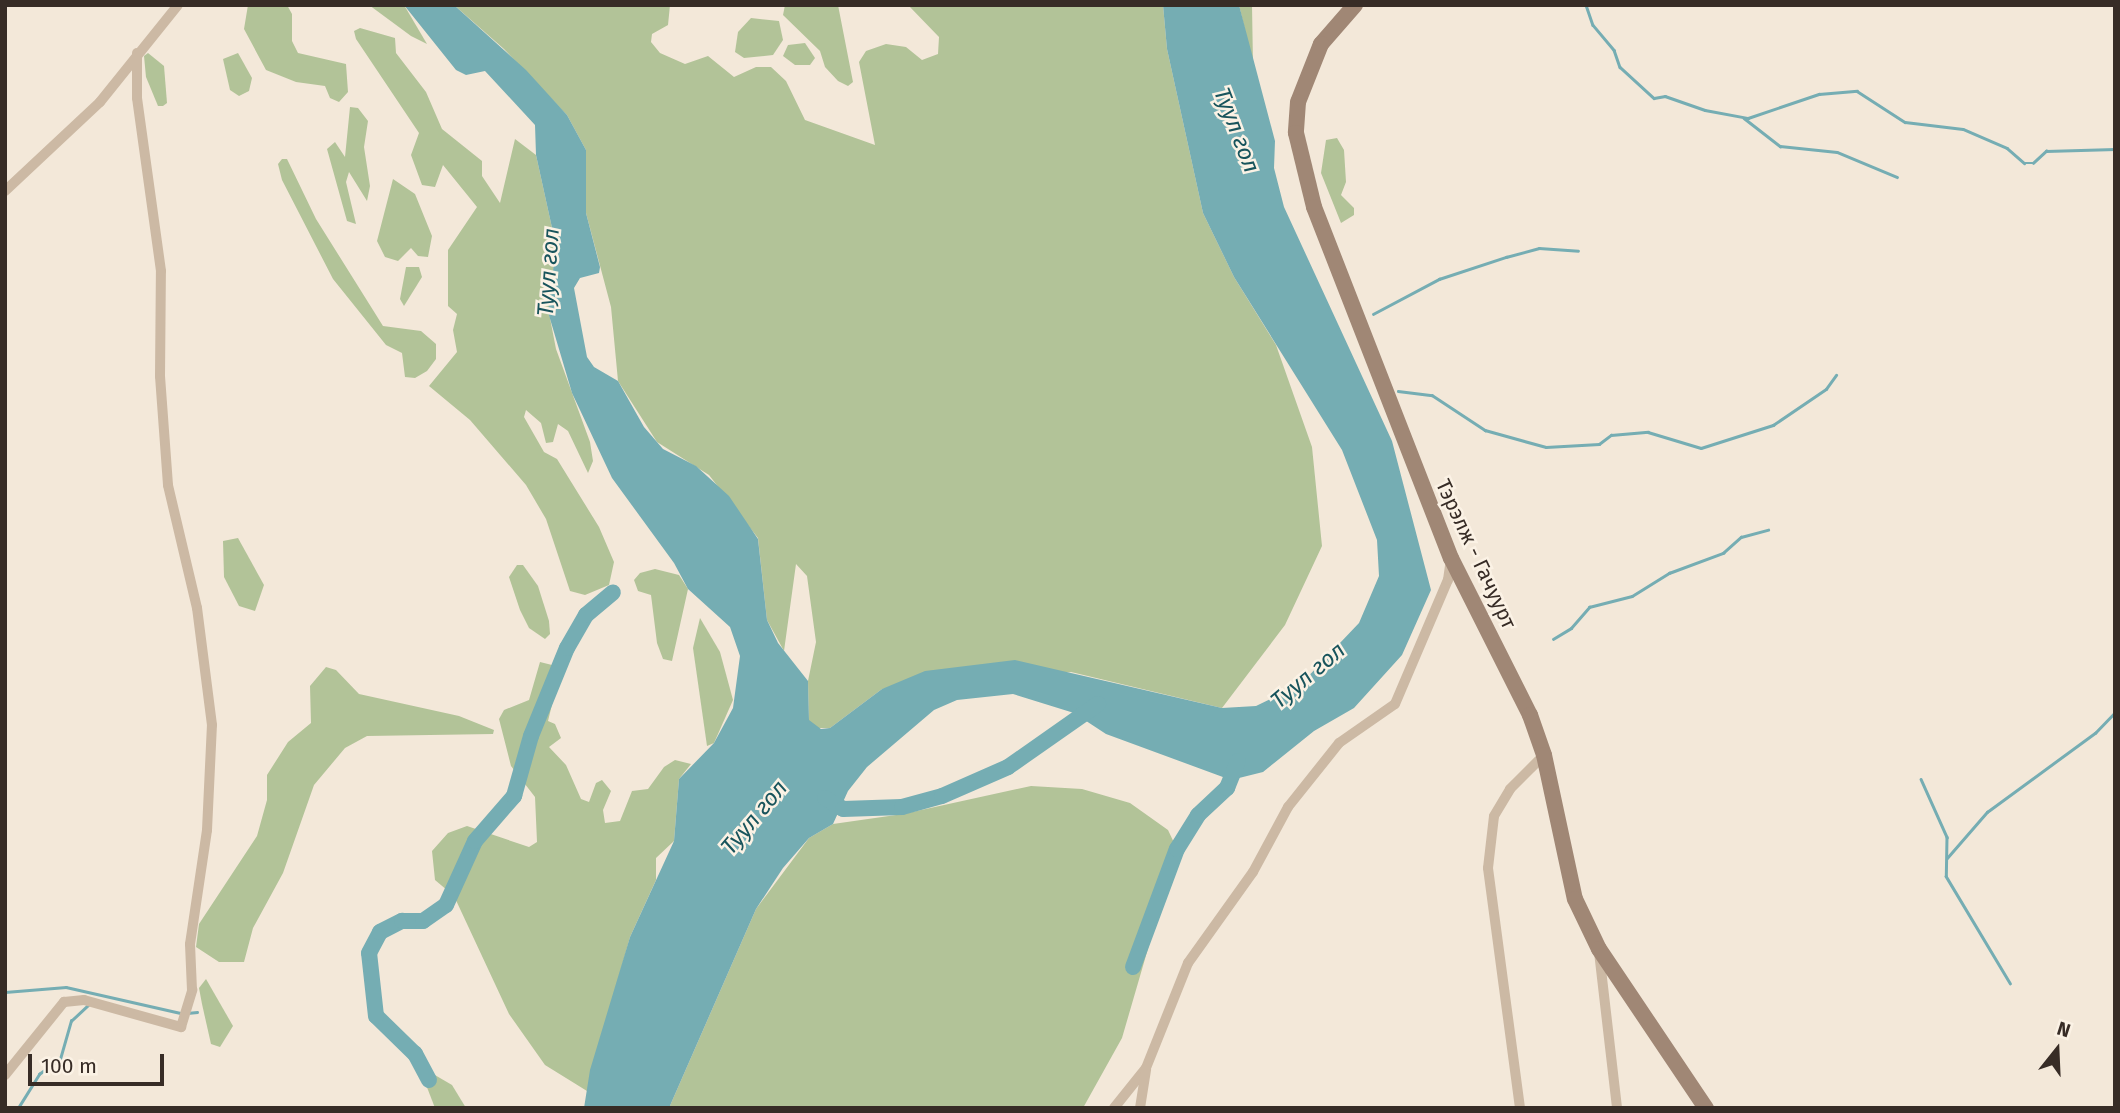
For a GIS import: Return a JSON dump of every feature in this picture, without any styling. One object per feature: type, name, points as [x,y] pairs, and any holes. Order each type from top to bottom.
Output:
[{"type":"main road","name":"Тэрэлж - Гачуурт","points":[[1355,5],[1326,36],[1304,79],[1296,115],[1300,156],[1330,249],[1451,558],[1530,715],[1544,755],[1568,879],[1599,950],[1706,1108]]},
{"type":"street","points":[[5,191],[100,102],[178,5]]},
{"type":"street","points":[[5,1075],[64,1002],[84,1000],[181,1027],[190,1009],[190,944],[207,830],[212,725],[197,608],[168,485],[160,376],[161,271],[137,98],[137,53]]},
{"type":"street","points":[[1140,1108],[1146,1068],[1188,963],[1252,872],[1288,807],[1339,743],[1395,704],[1448,580],[1451,558]]},
{"type":"street","points":[[1520,1108],[1488,868],[1494,816],[1510,789],[1544,755]]},
{"type":"street","points":[[1599,950],[1617,1108]]},
{"type":"street","points":[[1114,1108],[1146,1068]]},
{"type":"green space","points":[[248,5],[287,5],[292,14],[292,41],[298,53],[346,64],[348,92],[339,102],[330,98],[325,86],[296,82],[266,70],[244,29]]},
{"type":"green space","points":[[369,5],[404,5],[427,44],[411,36]]},
{"type":"green space","points":[[454,5],[670,5],[668,25],[652,34],[651,42],[660,53],[685,64],[708,56],[734,77],[756,67],[771,67],[786,81],[805,120],[875,145],[859,62],[866,51],[886,44],[906,47],[922,60],[938,54],[939,37],[908,5],[1163,5],[1167,49],[1203,213],[1234,277],[1276,345],[1312,447],[1322,546],[1285,625],[1222,708],[1071,672],[882,689],[830,728],[814,728],[809,721],[808,681],[816,642],[807,576],[796,564],[784,651],[767,620],[758,538],[709,475],[657,442],[618,381],[611,307],[586,213],[586,150],[567,115],[504,49]]},
{"type":"green space","points":[[785,5],[838,5],[853,82],[848,86],[838,81],[825,67],[820,51],[783,15]]},
{"type":"green space","points":[[1239,5],[1252,5],[1253,65],[1245,30]]},
{"type":"green space","points":[[751,18],[779,21],[783,40],[773,55],[744,58],[735,52],[738,32]]},
{"type":"green space","points":[[360,28],[395,38],[396,53],[426,92],[442,129],[482,161],[482,176],[500,203],[515,139],[536,155],[556,246],[549,313],[556,349],[590,442],[593,461],[588,473],[568,431],[558,424],[553,442],[546,443],[541,423],[526,410],[524,417],[544,452],[557,459],[599,527],[614,562],[609,585],[585,595],[570,591],[546,519],[526,485],[470,420],[429,386],[457,352],[453,330],[457,314],[448,306],[448,250],[477,207],[443,165],[435,187],[422,185],[411,155],[419,133],[356,39],[354,31]]},
{"type":"green space","points":[[805,43],[815,58],[810,65],[795,65],[783,56],[788,45]]},
{"type":"green space","points":[[148,53],[164,66],[167,103],[163,106],[158,106],[146,77],[144,56]]},
{"type":"green space","points":[[238,53],[252,78],[249,91],[239,96],[230,90],[223,59]]},
{"type":"green space","points":[[350,107],[358,108],[368,121],[364,147],[370,186],[367,201],[349,172],[346,182],[356,224],[347,221],[327,149],[335,142],[345,157]]},
{"type":"green space","points":[[1337,138],[1344,150],[1346,182],[1341,195],[1354,208],[1354,215],[1341,223],[1321,173],[1326,140]]},
{"type":"green space","points":[[282,159],[287,159],[316,219],[383,326],[421,331],[436,344],[436,359],[427,371],[415,378],[405,377],[402,353],[386,345],[333,279],[282,180],[278,164]]},
{"type":"green space","points":[[393,179],[415,194],[432,236],[428,257],[418,256],[411,248],[398,261],[385,257],[377,241]]},
{"type":"green space","points":[[406,267],[419,267],[422,277],[404,306],[400,299]]},
{"type":"green space","points":[[238,538],[264,585],[255,611],[239,606],[224,577],[223,541]]},
{"type":"green space","points":[[517,565],[523,565],[538,586],[549,621],[550,634],[545,639],[529,628],[520,610],[509,577]]},
{"type":"green space","points":[[655,569],[679,575],[688,589],[672,661],[663,659],[657,643],[651,595],[638,591],[634,580],[640,573]]},
{"type":"green space","points":[[700,618],[720,652],[733,700],[714,743],[707,746],[693,648]]},
{"type":"green space","points":[[540,662],[556,666],[557,684],[548,721],[555,724],[561,738],[549,747],[566,765],[581,799],[589,802],[596,783],[602,780],[611,791],[603,810],[605,823],[620,821],[632,791],[648,789],[664,767],[675,760],[691,764],[679,779],[674,841],[656,858],[656,880],[630,937],[587,1091],[545,1065],[509,1014],[454,896],[435,880],[432,851],[448,833],[467,826],[529,847],[537,842],[535,797],[511,766],[499,719],[504,710],[529,700]]},
{"type":"green space","points":[[326,667],[336,670],[359,694],[459,716],[494,730],[493,734],[367,736],[345,748],[314,785],[283,873],[253,928],[244,962],[219,962],[196,947],[199,924],[257,836],[267,800],[267,775],[288,742],[311,723],[310,686]]},
{"type":"green space","points":[[1031,786],[1082,789],[1130,803],[1168,830],[1177,849],[1122,1038],[1083,1108],[669,1108],[756,909],[809,838],[833,824],[903,814]]},
{"type":"green space","points":[[206,979],[233,1026],[220,1047],[211,1044],[202,1004],[199,988]]},
{"type":"green space","points":[[428,1071],[452,1085],[466,1108],[435,1108],[423,1077]]},
{"type":"water","name":"Туул гол","points":[[404,5],[454,5],[526,70],[567,115],[586,150],[586,213],[600,267],[599,273],[580,278],[574,288],[587,357],[594,367],[618,381],[644,427],[663,449],[696,466],[729,496],[758,539],[767,620],[778,643],[808,681],[809,720],[821,729],[830,728],[882,689],[925,671],[1015,660],[1222,708],[1256,706],[1300,685],[1359,623],[1379,576],[1377,540],[1342,450],[1234,277],[1203,213],[1167,49],[1163,5],[1239,5],[1275,141],[1274,168],[1284,207],[1392,441],[1431,590],[1402,655],[1354,708],[1314,731],[1263,772],[1231,780],[1106,734],[1074,713],[1013,694],[957,700],[934,710],[867,767],[848,791],[833,824],[809,838],[783,868],[756,909],[669,1108],[584,1108],[590,1070],[630,937],[674,841],[679,779],[714,743],[733,708],[740,656],[730,627],[688,589],[674,563],[612,478],[572,393],[548,312],[556,246],[536,155],[535,125],[485,71],[466,75],[456,70]]},
{"type":"waterway","points":[[1586,5],[1593,25],[1614,50],[1620,67],[1654,98],[1665,96],[1705,110],[1748,118],[1819,94],[1857,91],[1905,122],[1963,129],[2007,148],[2024,163],[2033,163],[2046,151],[2115,149]]},
{"type":"waterway","points":[[1744,118],[1780,146],[1837,152],[1897,177]]},
{"type":"waterway","points":[[1373,314],[1439,279],[1506,257],[1539,248],[1578,251]]},
{"type":"waterway","points":[[1398,391],[1432,395],[1485,430],[1546,447],[1599,444],[1611,435],[1648,432],[1701,448],[1773,425],[1826,389],[1836,375]]},
{"type":"waterway","points":[[1553,639],[1571,628],[1589,607],[1632,596],[1669,573],[1723,553],[1741,537],[1768,530]]},
{"type":"waterway","points":[[429,1080],[415,1054],[376,1016],[369,953],[380,932],[402,921],[423,921],[446,905],[475,841],[514,796],[531,736],[567,648],[586,615],[613,592]]},
{"type":"waterway","points":[[825,798],[843,809],[902,807],[942,796],[1008,767],[1098,704]]},
{"type":"waterway","points":[[1947,858],[1987,812],[2095,733],[2115,712]]},
{"type":"waterway","points":[[1133,967],[1177,849],[1198,815],[1227,788],[1238,761]]},
{"type":"waterway","points":[[1921,779],[1947,837],[1946,876],[2010,983]]},
{"type":"waterway","points":[[5,992],[66,987],[180,1013]]},
{"type":"waterway","points":[[18,1108],[39,1074],[60,1059],[71,1021],[88,1005]]},
{"type":"waterway","points":[[187,1013],[197,1012]]}]
